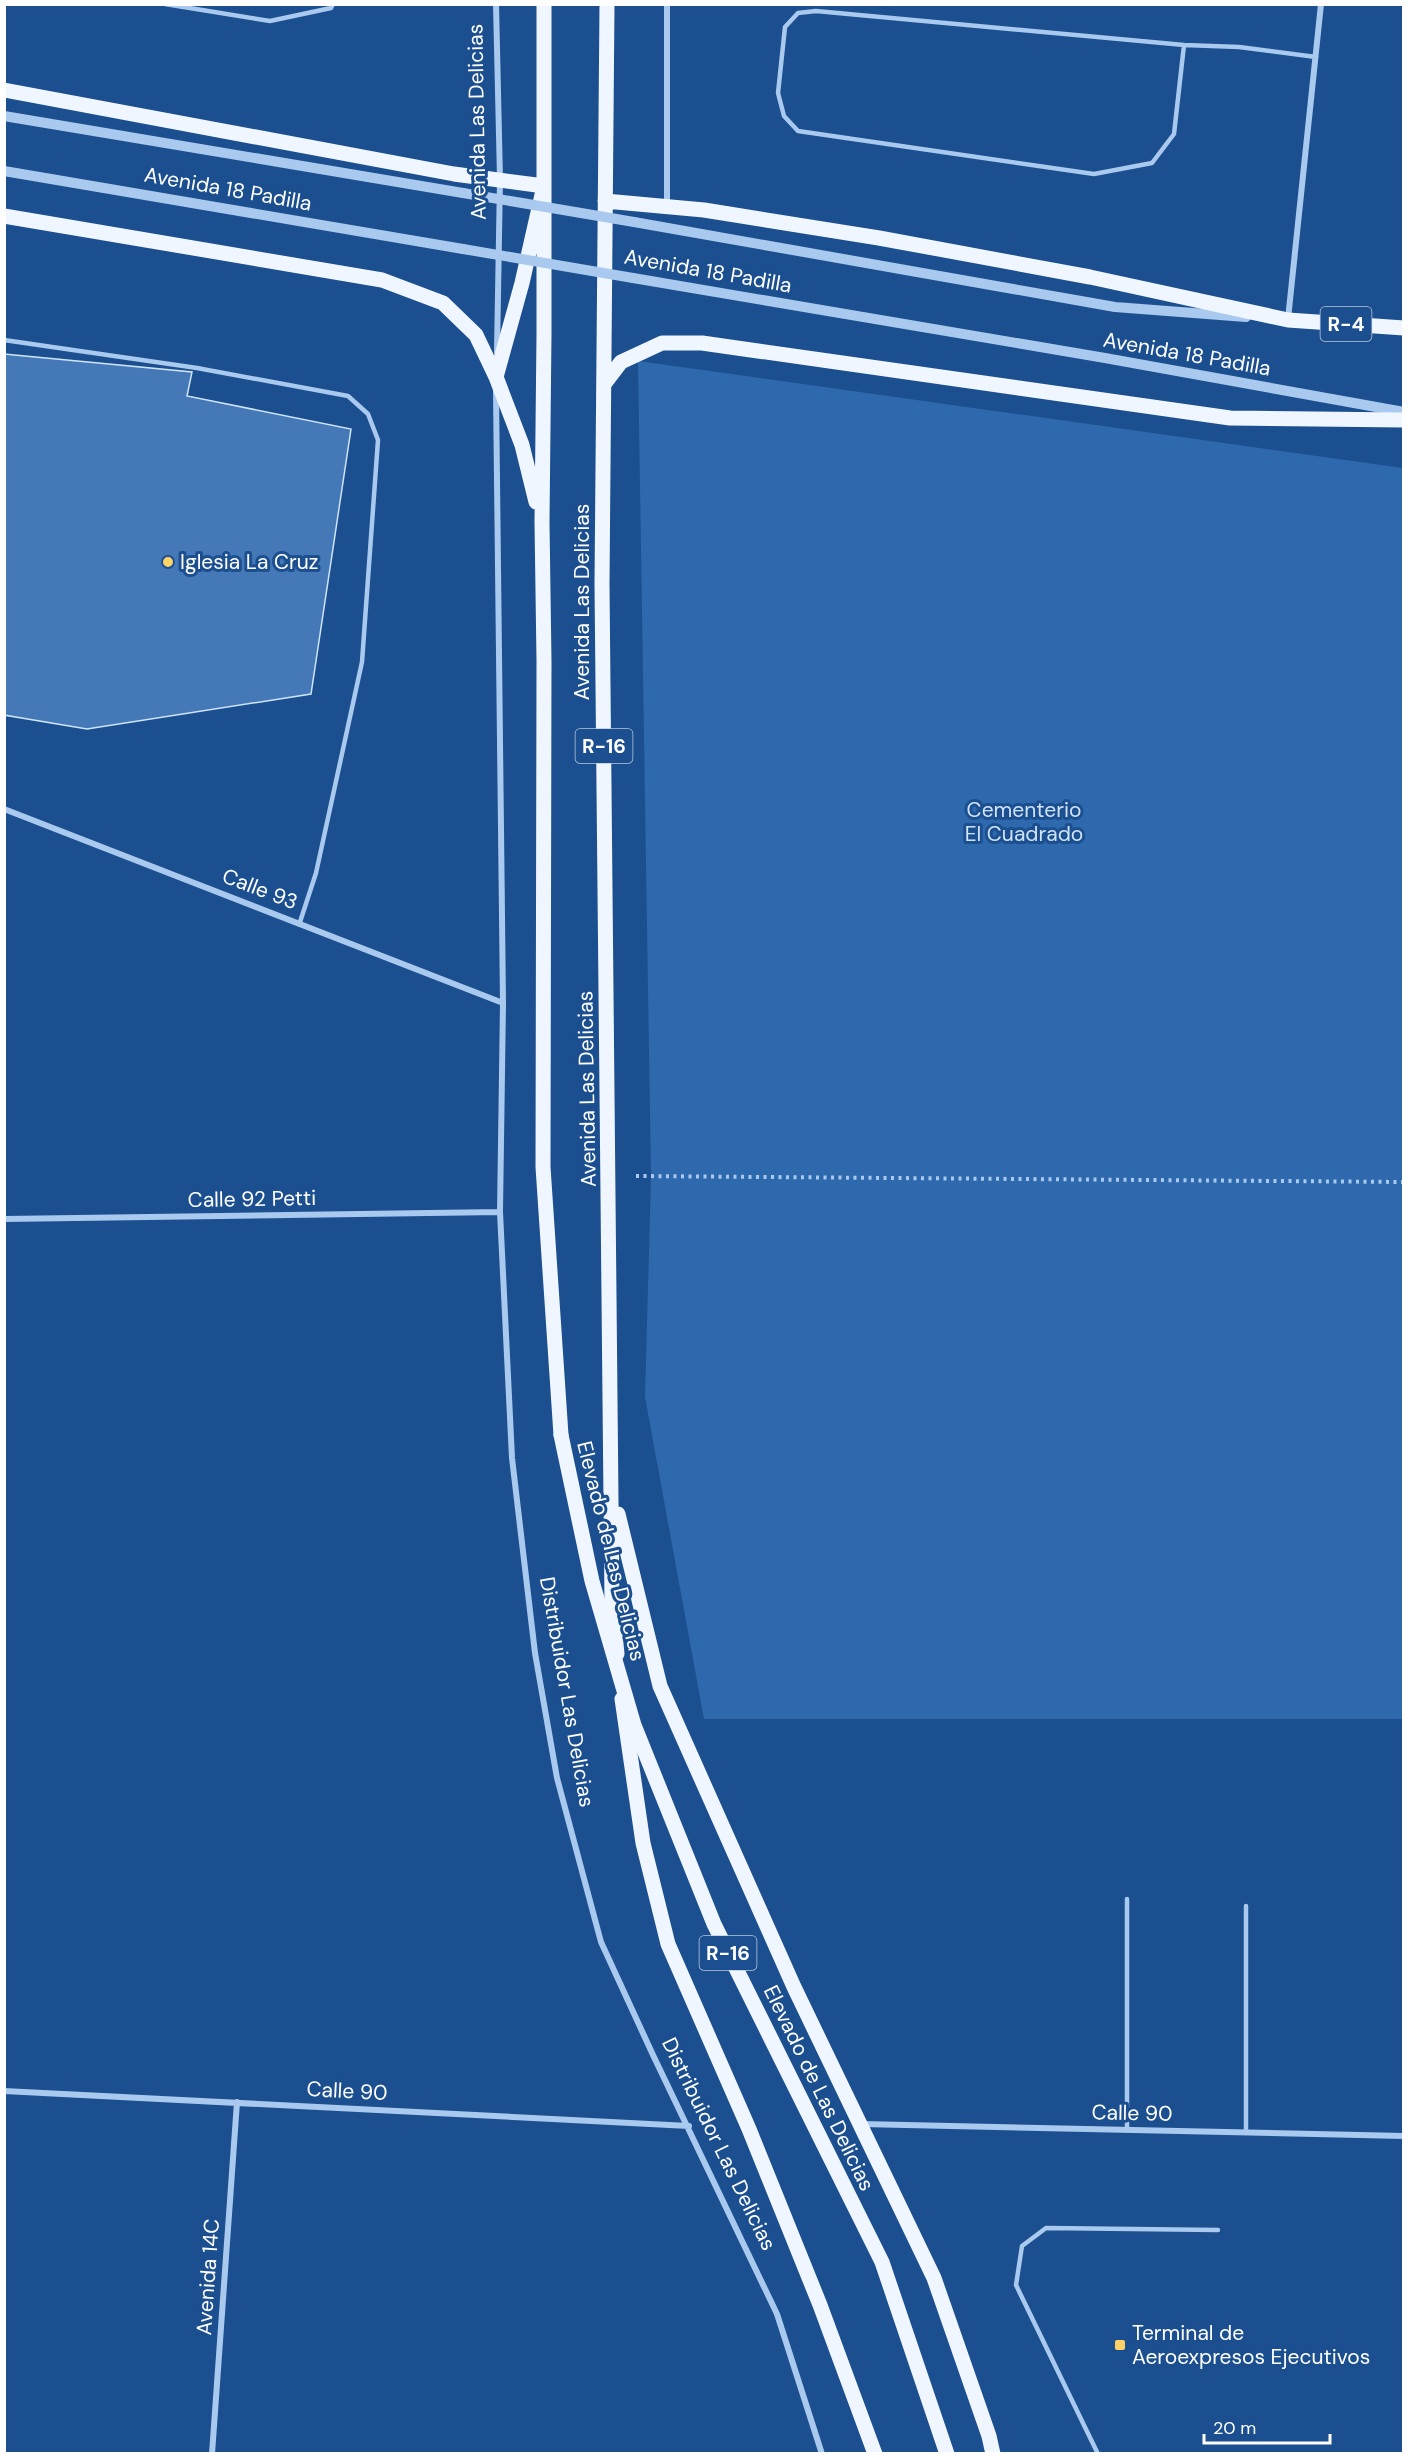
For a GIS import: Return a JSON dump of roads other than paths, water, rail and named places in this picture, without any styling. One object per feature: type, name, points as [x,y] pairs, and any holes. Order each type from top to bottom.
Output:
[{"type":"main road","name":"Avenida Las Delicias","points":[[544,4],[543,1167],[561,1435]]},
{"type":"main road","name":"Avenida Las Delicias","points":[[607,4],[602,584],[612,1488]]},
{"type":"main road","points":[[4,90],[454,174],[544,186],[522,283],[496,376]]},
{"type":"main road","points":[[605,201],[704,210],[879,238],[1090,277],[1288,320]]},
{"type":"main road","points":[[4,216],[382,280],[443,303],[476,335],[496,376],[522,445],[542,522]]},
{"type":"main road","name":"R-4","points":[[1288,320],[1404,328]]},
{"type":"main road","points":[[605,384],[621,362],[662,343],[702,343],[1230,417],[1404,420]]},
{"type":"main road","name":"Elevado de Las Delicias","points":[[561,1435],[592,1581],[634,1725],[714,1924],[882,2262],[947,2454]]},
{"type":"main road","name":"Elevado de Las Delicias","points":[[612,1488],[612,1604],[626,1737],[643,1843],[668,1944],[710,2038],[820,2305],[875,2454]]},
{"type":"main road","name":"R-16","points":[[612,1488],[660,1686],[794,1988],[934,2278],[989,2436],[993,2454]]},
{"type":"street","name":"Avenida Las Delicias","points":[[496,4],[500,179],[496,376],[503,1003],[500,1212]]},
{"type":"street","points":[[667,4],[667,206]]},
{"type":"street","points":[[1288,320],[1321,4]]},
{"type":"street","name":"Avenida 18 Padilla","points":[[4,116],[745,241],[1115,307],[1288,320]]},
{"type":"street","name":"Avenida 18 Padilla","points":[[4,171],[1105,358],[1404,412]]},
{"type":"street","name":"Calle 93","points":[[4,808],[503,1003]]},
{"type":"street","name":"Calle 92 Petti","points":[[4,1219],[500,1212]]},
{"type":"street","name":"Distribuidor Las Delicias","points":[[500,1212],[512,1458],[535,1653],[557,1778],[601,1942],[777,2314],[822,2454]]},
{"type":"street","name":"Calle 90","points":[[4,2091],[688,2126]]},
{"type":"street","name":"Avenida 14C","points":[[212,2454],[237,2102]]},
{"type":"street","name":"Calle 90","points":[[860,2124],[1404,2136]]},
{"type":"lane","points":[[165,4],[270,21],[331,8],[333,4]]},
{"type":"lane","points":[[1184,45],[1174,134],[1152,163],[1094,174],[798,131],[784,116],[778,93],[785,27],[798,13],[816,11],[1184,45],[1239,47],[1316,57]]},
{"type":"lane","points":[[4,340],[197,368],[348,396],[368,414],[378,440],[362,662],[316,873],[300,922]]},
{"type":"lane","points":[[1127,1899],[1127,2130]]},
{"type":"lane","points":[[1246,1905],[1246,2133]]},
{"type":"lane","points":[[1098,2454],[1016,2285],[1022,2246],[1046,2228],[1218,2230]]},
{"type":"place","name":"Iglesia La Cruz","points":[[168,562]]},
{"type":"place","name":"Terminal de Aeroexpresos Ejecutivos","points":[[1120,2345]]},
{"type":"park label","name":"Cementerio El Cuadrado","points":[[1024,822]]}]
